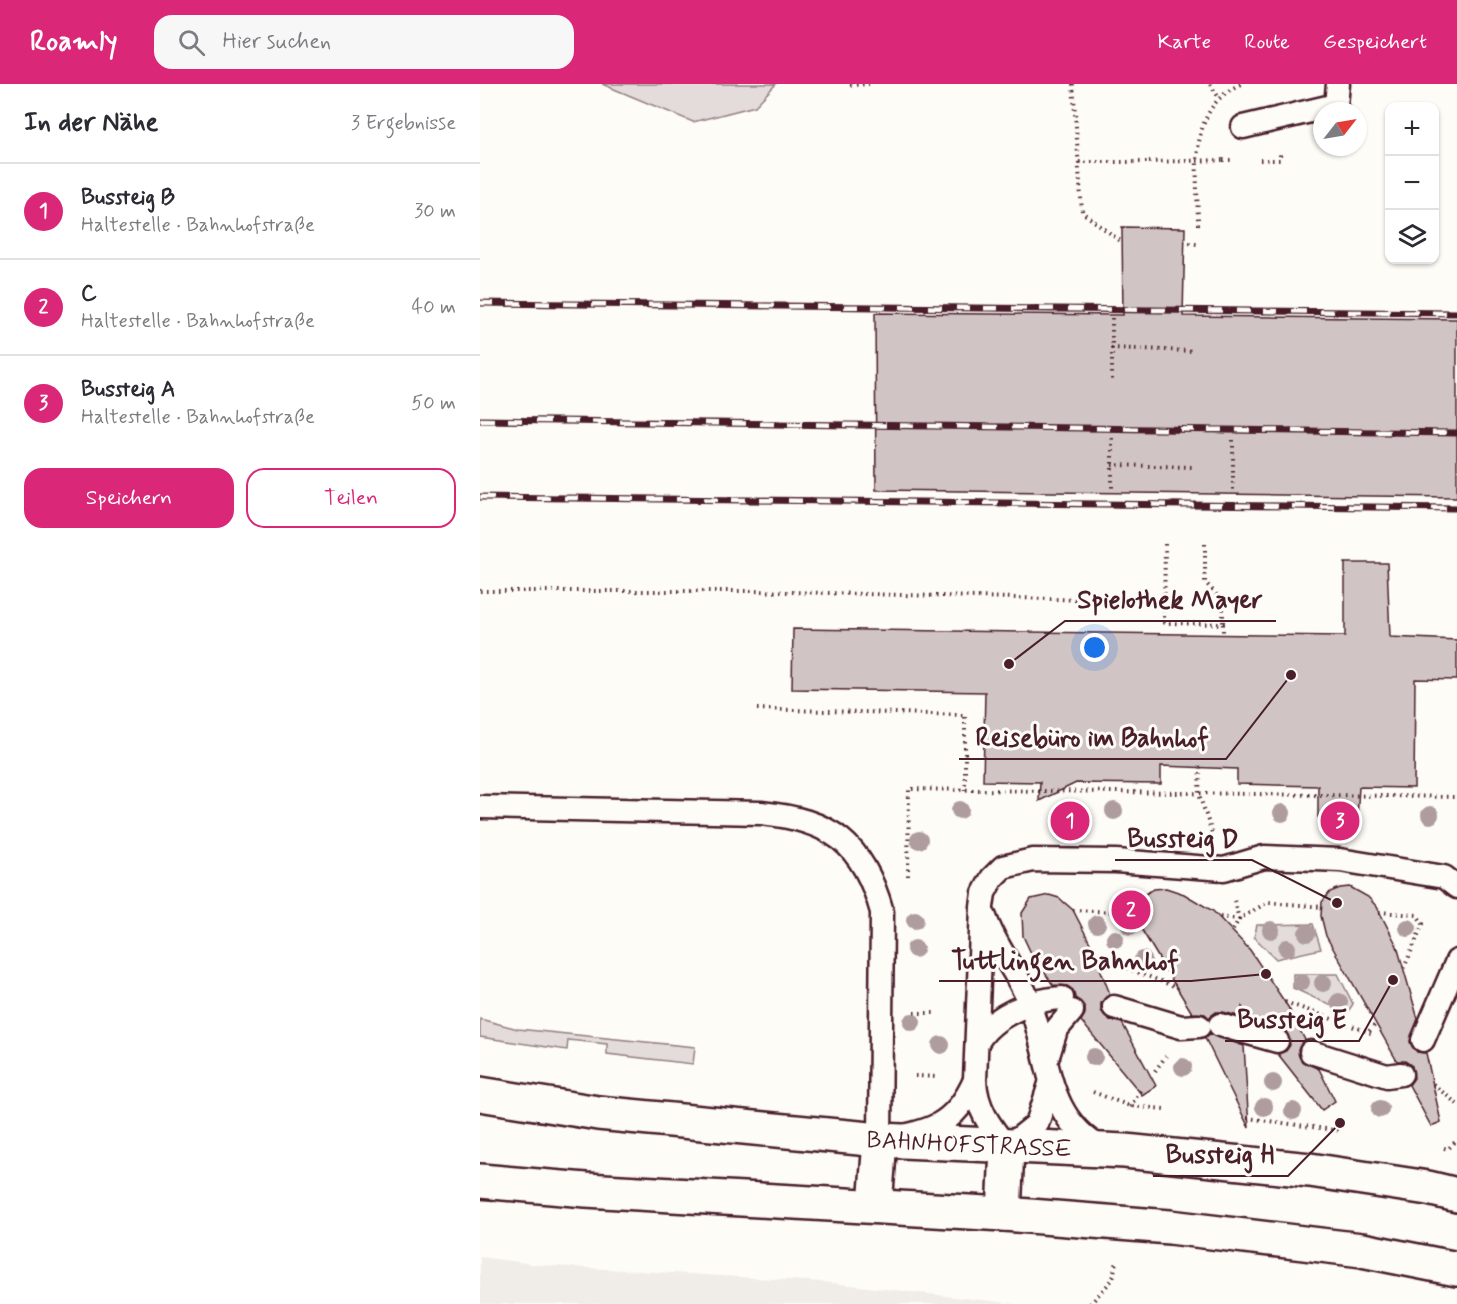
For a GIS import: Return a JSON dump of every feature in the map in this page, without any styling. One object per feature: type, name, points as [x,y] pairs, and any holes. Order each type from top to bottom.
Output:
[{"type":"main road","name":"BAHNHOFSTRASSE","points":[[480,1094],[598,1113],[880,1140],[1007,1148],[1105,1150],[1310,1170],[1428,1188],[1457,1195]]},
{"type":"main road","points":[[875,1206],[880,1140]]},
{"type":"main road","points":[[1004,1214],[1007,1148]]},
{"type":"main road","points":[[480,1181],[586,1190],[1004,1214],[1238,1233],[1362,1250],[1457,1269]]},
{"type":"lane","points":[[1243,127],[1336,105],[1338,84]]},
{"type":"lane","points":[[480,807],[779,815],[818,825],[852,849],[863,862],[876,888],[882,912],[880,1140],[914,1134],[939,1126],[959,1109],[976,1062],[987,1030],[1008,1015],[1036,1002],[1067,1004],[1047,1054],[1048,1076],[1037,1124],[1007,1148],[986,1120],[976,1097],[976,1062],[982,907],[984,893],[992,878],[1003,867],[1033,860],[1116,861],[1224,869],[1264,857],[1340,860],[1444,877],[1457,887]]},
{"type":"lane","points":[[982,907],[990,932],[1027,998],[1042,1041],[1048,1076],[1077,1131],[1105,1150]]},
{"type":"lane","points":[[1423,1040],[1457,961]]},
{"type":"lane","points":[[1114,1007],[1181,1027],[1210,1026],[1277,1041]]},
{"type":"lane","points":[[1311,1052],[1387,1076],[1401,1074]]},
{"type":"path","points":[[850,85],[869,84]]},
{"type":"path","points":[[1073,84],[1082,212],[1123,243]]},
{"type":"path","points":[[1210,84],[1219,98]]},
{"type":"path","points":[[1198,225],[1201,128],[1207,113],[1219,98],[1241,84]]},
{"type":"path","points":[[1079,162],[1223,160]]},
{"type":"path","points":[[1189,243],[1197,243]]},
{"type":"path","points":[[1112,318],[1112,381]]},
{"type":"path","points":[[1112,348],[1194,351]]},
{"type":"path","points":[[1112,438],[1112,492]]},
{"type":"path","points":[[1233,440],[1233,494]]},
{"type":"path","points":[[1112,465],[1193,467]]},
{"type":"path","points":[[1205,543],[1205,582],[1223,602],[1222,634]]},
{"type":"path","points":[[1165,544],[1164,622],[1183,620],[1223,624]]},
{"type":"path","points":[[480,591],[752,591],[1164,602]]},
{"type":"path","points":[[757,709],[965,715],[966,790]]},
{"type":"path","points":[[1199,794],[1200,767]]},
{"type":"path","points":[[1220,917],[1239,919],[1268,902],[1322,907]]},
{"type":"path","points":[[1073,910],[1139,913]]},
{"type":"path","points":[[1379,912],[1417,915],[1423,924],[1404,968]]},
{"type":"path","points":[[1093,956],[1176,987]]},
{"type":"path","points":[[906,1013],[938,1013]]},
{"type":"path","points":[[1369,1031],[1377,1023]]},
{"type":"path","points":[[1432,1083],[1457,1104]]},
{"type":"path","points":[[1142,1089],[1130,1106],[1164,1109]]},
{"type":"path","points":[[1247,1118],[1341,1131]]},
{"type":"path","points":[[1437,1147],[1448,1149],[1457,1140]]},
{"type":"path","points":[[1090,1304],[1113,1279]]},
{"type":"shaded area","points":[[602,84],[776,84],[755,106],[693,122]]},
{"type":"shaded area","points":[[1313,924],[1321,949],[1276,959],[1254,937],[1257,925]]},
{"type":"shaded area","points":[[1293,974],[1338,974],[1353,1004],[1347,1013],[1293,988]]},
{"type":"shaded area","points":[[480,1019],[518,1029],[695,1047],[693,1064],[607,1054],[607,1044],[568,1040],[567,1050],[480,1037]]},
{"type":"shaded area","points":[[480,1257],[539,1265],[823,1282],[1016,1304],[480,1304]]},
{"type":"building","points":[[1122,227],[1185,228],[1183,316],[1457,319],[1457,497],[876,490],[875,313],[1123,315]]},
{"type":"building","points":[[1345,563],[1387,563],[1390,637],[1457,640],[1457,680],[1415,679],[1414,788],[1359,787],[1357,818],[1318,817],[1318,786],[1237,784],[1237,769],[1161,766],[1161,784],[1076,783],[1039,801],[1040,782],[983,781],[985,692],[792,689],[793,629],[1345,636]]},
{"type":"building","points":[[1350,887],[1368,897],[1377,907],[1397,946],[1418,1019],[1410,1042],[1417,1052],[1426,1053],[1441,1122],[1431,1126],[1409,1085],[1414,1078],[1412,1066],[1405,1061],[1397,1061],[1326,936],[1321,916],[1322,902],[1330,892]]},
{"type":"building","points":[[1166,888],[1184,894],[1213,911],[1250,950],[1288,1007],[1305,1040],[1298,1049],[1301,1061],[1319,1069],[1335,1101],[1322,1110],[1278,1054],[1286,1051],[1290,1045],[1286,1031],[1252,1020],[1242,1007],[1242,1017],[1216,1012],[1209,1018],[1205,1014],[1192,1013],[1137,922],[1140,902],[1145,894],[1154,889]]},
{"type":"building","points":[[1049,895],[1059,898],[1073,910],[1090,943],[1110,994],[1101,1003],[1101,1011],[1110,1020],[1122,1023],[1156,1086],[1142,1095],[1081,1021],[1085,1014],[1085,1007],[1075,998],[1073,990],[1067,986],[1053,985],[1030,951],[1023,936],[1022,913],[1031,899]]},
{"type":"building","points":[[1210,1034],[1244,1046],[1249,1128],[1205,1038]]},
{"type":"railway","points":[[480,303],[1457,313]]},
{"type":"railway","points":[[480,420],[1457,433]]},
{"type":"railway","points":[[480,497],[1457,508]]},
{"type":"place","name":"Spielothek Mayer","points":[[1009,664]]},
{"type":"place","name":"Reisebüro im Bahnhof","points":[[1291,675]]},
{"type":"place","name":"Bussteig B","points":[[1070,821]]},
{"type":"place","name":"Bussteig A","points":[[1340,821]]},
{"type":"place","name":"Bussteig D","points":[[1337,903]]},
{"type":"place","name":"C","points":[[1131,910]]},
{"type":"place","name":"Tuttlingen Bahnhof","points":[[1266,974]]},
{"type":"place","name":"Bussteig E","points":[[1393,980]]},
{"type":"place","name":"Bussteig H","points":[[1340,1123]]}]
